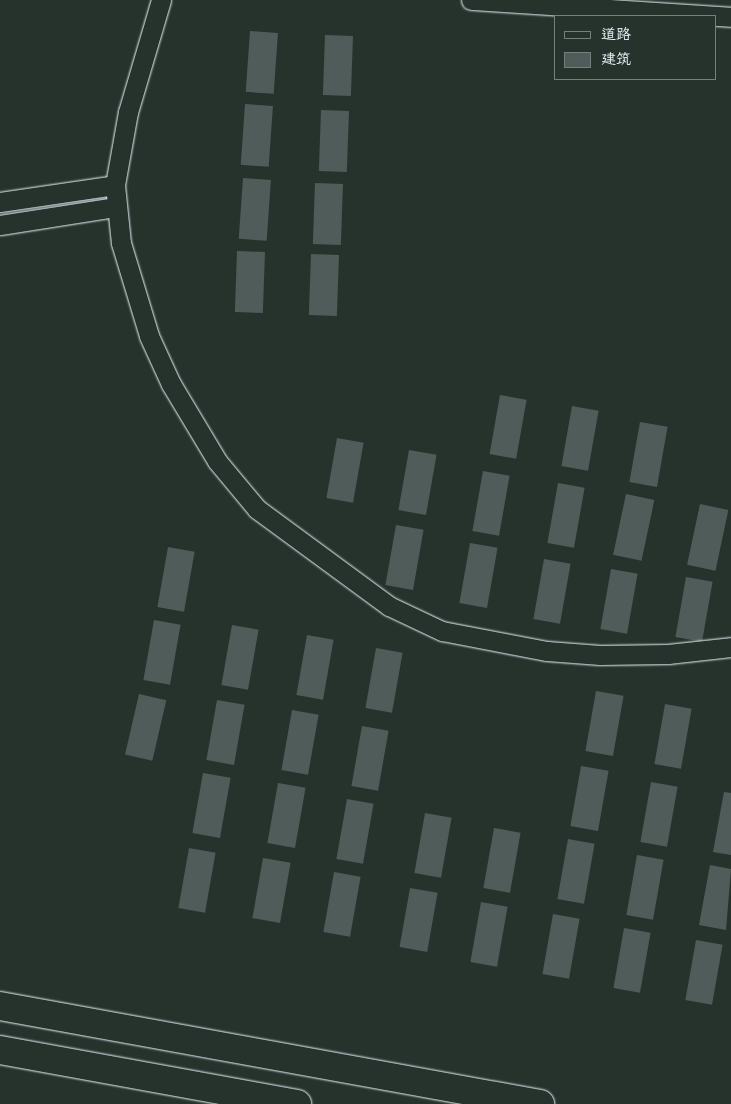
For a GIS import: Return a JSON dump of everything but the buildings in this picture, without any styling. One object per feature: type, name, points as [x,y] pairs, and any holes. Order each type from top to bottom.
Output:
[{"type":"main road","points":[[0,1006],[540,1104]]},
{"type":"main road","points":[[0,1050],[296,1104]]},
{"type":"street","points":[[161,0],[128,112],[115,185],[115,207],[134,294],[171,384],[217,461],[257,509],[322,560],[389,606],[442,630],[495,643],[600,655],[668,654],[731,647]]},
{"type":"street","points":[[471,0],[700,15]]},
{"type":"street","points":[[716,16],[731,17]]},
{"type":"street","points":[[0,202],[115,185]]},
{"type":"street","points":[[0,225],[115,207]]}]
